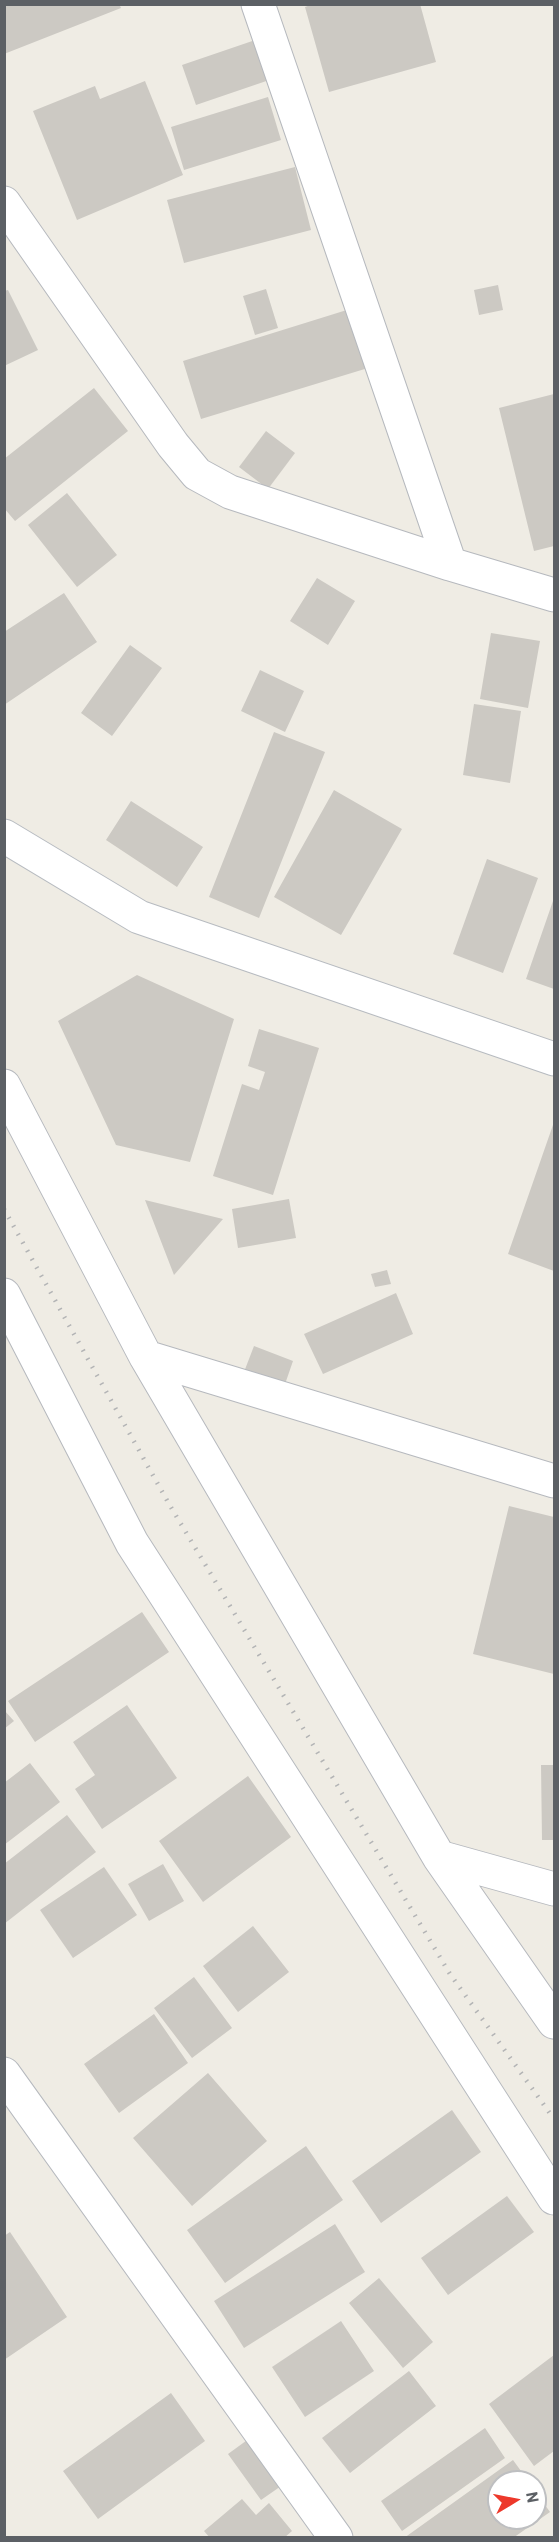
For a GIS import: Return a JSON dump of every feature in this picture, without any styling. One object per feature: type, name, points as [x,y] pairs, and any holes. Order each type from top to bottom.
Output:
[{"type":"street","points":[[258,4],[450,564]]},
{"type":"street","points":[[4,202],[173,446],[197,474],[230,492],[450,564],[555,595]]},
{"type":"street","points":[[4,836],[140,917],[555,1059]]},
{"type":"street","points":[[4,1086],[146,1357],[439,1857],[555,2022]]},
{"type":"street","points":[[4,1295],[132,1543],[555,2198]]},
{"type":"street","points":[[146,1357],[555,1481]]},
{"type":"street","points":[[439,1857],[555,1889]]},
{"type":"street","points":[[4,2074],[336,2538]]},
{"type":"building","points":[[4,4],[119,4],[121,8],[4,54]]},
{"type":"building","points":[[313,4],[420,4],[436,62],[329,92],[305,7]]},
{"type":"building","points":[[267,36],[281,76],[196,105],[182,65]]},
{"type":"building","points":[[145,81],[183,175],[77,220],[33,111],[95,86],[100,99]]},
{"type":"building","points":[[268,97],[281,140],[184,170],[171,127]]},
{"type":"building","points":[[295,167],[311,230],[184,263],[167,200]]},
{"type":"building","points":[[498,285],[503,310],[479,315],[474,290]]},
{"type":"building","points":[[266,289],[278,328],[255,335],[243,296]]},
{"type":"building","points":[[8,290],[38,350],[4,366],[4,291]]},
{"type":"building","points":[[350,309],[368,368],[201,419],[183,361]]},
{"type":"building","points":[[94,388],[128,431],[15,521],[4,508],[4,459]]},
{"type":"building","points":[[554,394],[554,546],[534,551],[499,408]]},
{"type":"building","points":[[266,431],[295,453],[268,489],[239,467]]},
{"type":"building","points":[[67,493],[117,555],[77,587],[28,525]]},
{"type":"building","points":[[317,578],[355,601],[328,645],[290,621]]},
{"type":"building","points":[[64,593],[97,642],[4,705],[4,632]]},
{"type":"building","points":[[491,633],[540,641],[528,708],[480,699]]},
{"type":"building","points":[[130,645],[162,668],[112,736],[81,713]]},
{"type":"building","points":[[260,670],[304,691],[285,732],[241,711]]},
{"type":"building","points":[[474,704],[521,711],[510,783],[463,775]]},
{"type":"building","points":[[274,732],[325,752],[259,918],[209,897]]},
{"type":"building","points":[[334,790],[402,829],[341,935],[274,897]]},
{"type":"building","points":[[131,801],[203,847],[177,887],[106,840]]},
{"type":"building","points":[[487,859],[538,878],[503,973],[453,954]]},
{"type":"building","points":[[554,898],[554,989],[526,979]]},
{"type":"building","points":[[137,975],[234,1019],[190,1162],[116,1145],[58,1021]]},
{"type":"building","points":[[259,1029],[319,1048],[273,1195],[213,1176],[242,1084],[259,1090],[265,1072],[248,1066]]},
{"type":"building","points":[[554,1122],[554,1271],[508,1254]]},
{"type":"building","points":[[289,1199],[296,1238],[238,1248],[232,1209]]},
{"type":"building","points":[[145,1200],[223,1219],[174,1275]]},
{"type":"building","points":[[387,1270],[391,1284],[375,1287],[371,1274]]},
{"type":"building","points":[[396,1293],[413,1334],[323,1374],[304,1334]]},
{"type":"building","points":[[254,1346],[293,1361],[284,1387],[244,1372]]},
{"type":"building","points":[[509,1506],[554,1517],[554,1674],[473,1654]]},
{"type":"building","points":[[142,1612],[169,1652],[35,1742],[8,1701]]},
{"type":"building","points":[[127,1705],[177,1778],[102,1829],[75,1789],[95,1775],[73,1742]]},
{"type":"building","points":[[4,1710],[14,1721],[4,1729]]},
{"type":"building","points":[[30,1763],[60,1802],[4,1845],[4,1783]]},
{"type":"building","points":[[541,1765],[554,1765],[554,1840],[542,1840]]},
{"type":"building","points":[[248,1776],[291,1837],[203,1902],[159,1841]]},
{"type":"building","points":[[67,1815],[96,1852],[4,1924],[4,1864]]},
{"type":"building","points":[[163,1864],[184,1901],[149,1921],[128,1884]]},
{"type":"building","points":[[104,1867],[137,1915],[73,1958],[40,1910]]},
{"type":"building","points":[[253,1926],[289,1972],[238,2012],[203,1966]]},
{"type":"building","points":[[194,1977],[232,2028],[192,2058],[154,2008]]},
{"type":"building","points":[[154,2014],[188,2063],[119,2113],[84,2064]]},
{"type":"building","points":[[208,2073],[267,2141],[192,2206],[133,2138]]},
{"type":"building","points":[[452,2110],[481,2152],[381,2223],[352,2181]]},
{"type":"building","points":[[306,2146],[343,2200],[225,2283],[187,2230]]},
{"type":"building","points":[[507,2196],[534,2232],[448,2295],[421,2258]]},
{"type":"building","points":[[335,2224],[365,2272],[244,2348],[214,2301]]},
{"type":"building","points":[[10,2232],[67,2317],[4,2360],[4,2236]]},
{"type":"building","points":[[379,2278],[433,2342],[403,2368],[349,2303]]},
{"type":"building","points":[[341,2321],[374,2371],[305,2417],[272,2367]]},
{"type":"building","points":[[554,2355],[554,2451],[534,2466],[489,2404]]},
{"type":"building","points":[[409,2371],[436,2406],[350,2473],[322,2438]]},
{"type":"building","points":[[171,2393],[205,2441],[98,2519],[63,2471]]},
{"type":"building","points":[[485,2428],[505,2458],[402,2531],[381,2501]]},
{"type":"building","points":[[250,2438],[284,2484],[261,2500],[228,2454]]},
{"type":"building","points":[[513,2460],[520,2470],[499,2470]]},
{"type":"building","points":[[487,2479],[487,2530],[524,2530],[513,2538],[404,2538]]},
{"type":"building","points":[[242,2499],[256,2515],[269,2503],[292,2531],[284,2538],[210,2538],[204,2531]]},
{"type":"railway","points":[[4,1209],[169,1504],[450,1974],[554,2119]]}]
